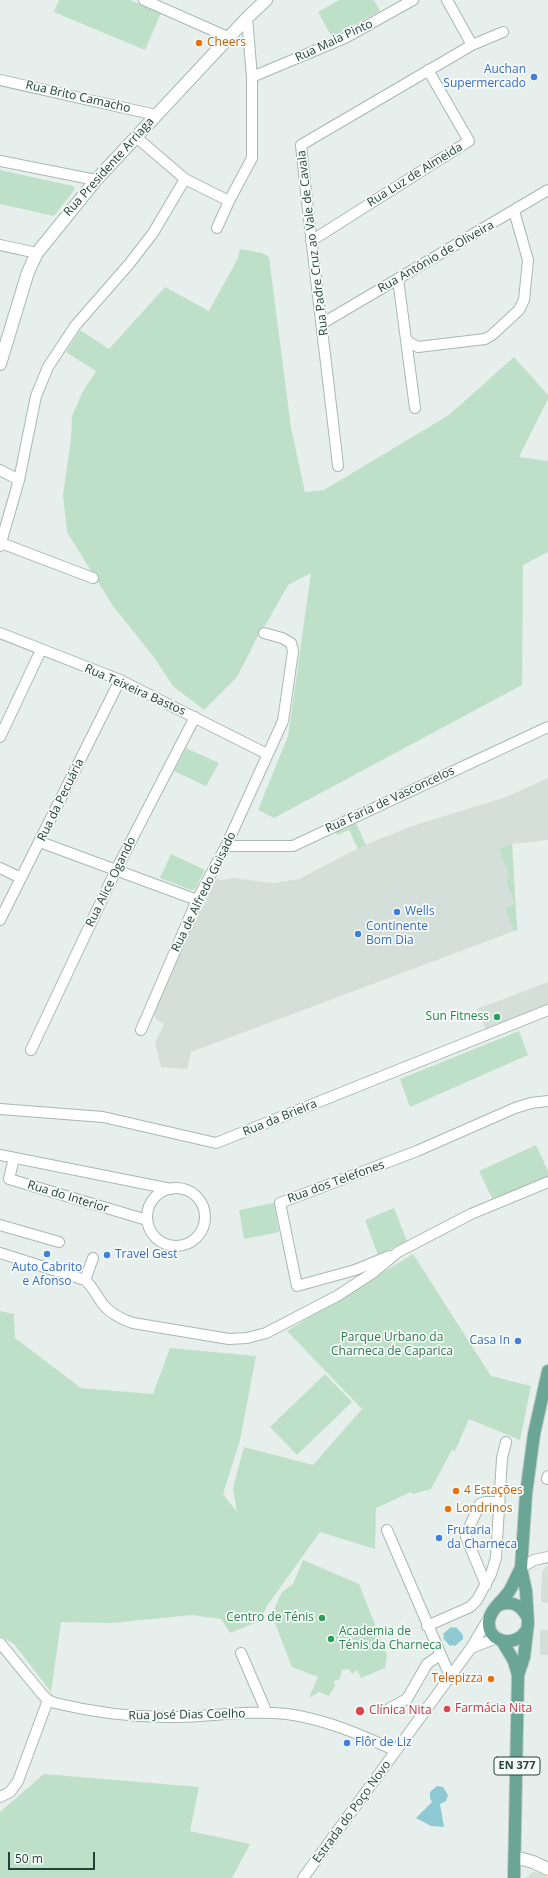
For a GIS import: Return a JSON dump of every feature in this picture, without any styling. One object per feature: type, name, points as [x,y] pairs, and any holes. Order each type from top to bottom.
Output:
[{"type":"main road","name":"EN 377","points":[[518,1675],[524,1657],[528,1623],[526,1615],[526,1591],[521,1568],[531,1456],[546,1391],[548,1371]]},
{"type":"main road","name":"EN 377","points":[[514,1878],[518,1675],[514,1661],[500,1639],[490,1628],[490,1616],[509,1591],[521,1568]]},
{"type":"main road","points":[[497,1606],[502,1604],[514,1604],[523,1610],[526,1615]]},
{"type":"main road","points":[[500,1639],[508,1642],[518,1639],[526,1631]]},
{"type":"street","points":[[144,0],[230,38]]},
{"type":"street","name":"Rua Presidente Arriaga","points":[[0,364],[28,272],[37,253],[96,180],[230,38],[247,18],[266,0]]},
{"type":"street","name":"Rua Maia Pinto","points":[[252,77],[346,38],[413,0]]},
{"type":"street","points":[[447,0],[472,45]]},
{"type":"street","points":[[217,228],[229,201],[252,158],[252,77],[247,18]]},
{"type":"street","name":"Rua Padre Cruz ao Vale de Cavala","points":[[338,466],[323,323],[311,241],[301,145],[472,45],[503,32]]},
{"type":"street","name":"Rua Luz de Almeida","points":[[311,241],[469,141],[428,70]]},
{"type":"street","name":"Rua Brito Camacho","points":[[0,80],[156,115]]},
{"type":"street","points":[[136,137],[185,179],[229,201]]},
{"type":"street","points":[[0,161],[96,180]]},
{"type":"street","points":[[93,578],[0,544],[19,480],[36,396],[48,366],[75,326],[130,263],[153,233],[185,179]]},
{"type":"street","name":"Rua António de Oliveira","points":[[323,323],[548,190]]},
{"type":"street","points":[[406,339],[410,343],[418,346],[482,339],[492,335],[520,309],[524,300],[528,262],[514,211]]},
{"type":"street","points":[[0,245],[37,253]]},
{"type":"street","points":[[398,279],[415,408]]},
{"type":"street","points":[[0,470],[19,480]]},
{"type":"street","name":"Rua Teixeira Bastos","points":[[0,633],[120,680],[195,716],[267,754]]},
{"type":"street","name":"Rua de Alfredo Guisado","points":[[141,1030],[197,900],[226,846],[283,721],[293,651],[290,643],[282,638],[264,633]]},
{"type":"street","points":[[0,737],[42,650]]},
{"type":"street","name":"Rua da Pecuária","points":[[0,920],[120,680]]},
{"type":"street","name":"Rua Alice Ogando","points":[[31,1050],[116,870],[195,716]]},
{"type":"street","name":"Rua Faria de Vasconcelos","points":[[226,846],[293,846],[548,727]]},
{"type":"street","points":[[40,842],[197,900]]},
{"type":"street","points":[[0,868],[21,878]]},
{"type":"street","name":"Rua da Brieira","points":[[0,1109],[103,1117],[216,1143],[548,1010]]},
{"type":"street","name":"Rua dos Telefones","points":[[398,1252],[355,1270],[297,1286],[280,1203],[417,1152],[515,1108],[531,1103],[548,1101]]},
{"type":"street","name":"Rua do Interior","points":[[0,1155],[171,1189],[180,1188],[189,1191],[202,1204],[205,1213],[204,1222],[199,1234],[188,1243],[180,1246],[162,1242],[155,1237],[147,1220],[9,1179],[14,1158]]},
{"type":"street","points":[[0,1253],[85,1280],[92,1287],[101,1302],[109,1311],[120,1318],[133,1323],[229,1338],[247,1338],[266,1333],[337,1296],[374,1272],[398,1252],[471,1214],[548,1182]]},
{"type":"street","points":[[147,1220],[150,1203],[163,1191],[171,1189]]},
{"type":"street","points":[[0,1225],[59,1242]]},
{"type":"street","points":[[85,1280],[93,1258]]},
{"type":"street","points":[[427,1626],[470,1607],[477,1600],[491,1574],[496,1558],[498,1502],[502,1458],[506,1442]]},
{"type":"street","points":[[486,1585],[467,1543],[467,1532],[480,1504],[484,1502],[498,1502]]},
{"type":"street","points":[[387,1530],[427,1626],[450,1676]]},
{"type":"street","points":[[521,1568],[534,1560],[548,1558]]},
{"type":"street","name":"Estrada do Poço Novo","points":[[303,1878],[471,1648],[490,1616]]},
{"type":"street","points":[[471,1648],[500,1639]]},
{"type":"street","points":[[0,1643],[48,1700],[18,1780],[13,1789],[0,1797]]},
{"type":"street","points":[[241,1653],[267,1713]]},
{"type":"street","points":[[390,1708],[407,1699],[427,1664],[440,1655]]},
{"type":"street","name":"Rua José Dias Coelho","points":[[48,1700],[78,1708],[128,1716],[179,1717],[267,1713],[288,1714],[338,1727],[396,1751]]},
{"type":"street","points":[[515,1857],[533,1862],[548,1869]]},
{"type":"shaded area","points":[[548,778],[548,840],[512,844],[517,930],[191,1052],[187,1069],[161,1067],[155,1043],[164,1024],[157,1020],[153,1013],[153,1001],[217,878],[221,880],[233,878],[273,883],[299,879],[362,846],[409,827],[506,797]]},
{"type":"shaded area","points":[[548,982],[548,1005],[486,1030],[477,1009]]},
{"type":"shaded area","points":[[548,1565],[548,1603],[541,1602],[542,1571]]},
{"type":"shaded area","points":[[540,1629],[548,1630],[548,1655],[540,1655]]},
{"type":"shaded area","points":[[533,1872],[541,1873],[548,1878],[526,1878]]},
{"type":"green space","points":[[59,0],[130,0],[161,13],[145,50],[54,12]]},
{"type":"green space","points":[[339,0],[374,0],[380,11],[332,37],[318,12]]},
{"type":"green space","points":[[0,170],[73,186],[75,189],[54,216],[0,204]]},
{"type":"green space","points":[[240,249],[262,253],[269,257],[291,428],[305,492],[324,490],[449,415],[514,357],[548,395],[548,399],[519,457],[548,461],[548,552],[523,565],[522,685],[274,818],[258,810],[288,736],[311,573],[288,585],[265,626],[263,626],[237,677],[204,710],[173,686],[153,656],[113,606],[67,532],[63,495],[71,439],[72,416],[82,393],[96,371],[66,352],[80,330],[109,349],[165,287],[209,311],[238,258]]},
{"type":"green space","points":[[186,748],[219,763],[206,786],[174,771]]},
{"type":"green space","points":[[356,823],[366,845],[358,849],[349,830],[337,835],[335,832]]},
{"type":"green space","points":[[512,844],[517,930],[514,931],[505,908],[515,904],[506,880],[510,877],[499,849]]},
{"type":"green space","points":[[171,854],[205,870],[195,889],[191,890],[160,878]]},
{"type":"green space","points":[[519,1031],[528,1055],[410,1107],[400,1079]]},
{"type":"green space","points":[[536,1145],[548,1171],[548,1177],[493,1200],[479,1171]]},
{"type":"green space","points":[[274,1203],[279,1232],[244,1239],[239,1210]]},
{"type":"green space","points":[[394,1208],[407,1241],[378,1255],[365,1220]]},
{"type":"green space","name":"Parque Urbano da Charneca de Caparica","points":[[413,1254],[491,1376],[531,1386],[520,1440],[469,1419],[455,1451],[452,1450],[431,1489],[413,1494],[411,1492],[376,1508],[375,1549],[320,1532],[267,1606],[260,1621],[230,1633],[221,1619],[192,1615],[112,1623],[61,1622],[51,1692],[14,1644],[0,1636],[0,1311],[14,1314],[15,1338],[81,1388],[153,1394],[170,1348],[256,1356],[240,1440],[223,1494],[237,1512],[233,1488],[244,1447],[313,1465],[362,1409],[287,1331]]},
{"type":"green space","points":[[325,1374],[352,1402],[297,1455],[270,1427]]},
{"type":"green space","name":"Academia de Ténis da Charneca","points":[[303,1560],[359,1584],[387,1655],[385,1668],[361,1678],[357,1670],[352,1674],[349,1669],[342,1670],[340,1679],[334,1681],[335,1686],[329,1696],[319,1692],[309,1698],[318,1677],[292,1667],[275,1623],[269,1620],[282,1592],[293,1584]]},
{"type":"green space","points":[[44,1774],[199,1787],[190,1831],[250,1844],[232,1878],[0,1878],[0,1812]]},
{"type":"water","points":[[451,1627],[456,1627],[463,1635],[463,1639],[455,1646],[450,1646],[443,1638],[443,1634]]},
{"type":"water","points":[[437,1786],[443,1787],[448,1795],[446,1801],[440,1804],[444,1827],[431,1826],[416,1818],[432,1802],[430,1792]]},
{"type":"place","name":"Cheers","points":[[199,43]]},
{"type":"place","name":"Auchan Supermercado","points":[[534,77]]},
{"type":"place","name":"Wells","points":[[397,912]]},
{"type":"place","name":"Continente Bom Dia","points":[[358,934]]},
{"type":"place","name":"Sun Fitness","points":[[497,1017]]},
{"type":"place","name":"Auto Cabrito e Afonso","points":[[47,1254]]},
{"type":"place","name":"Travel Gest","points":[[107,1255]]},
{"type":"place","name":"Casa In","points":[[518,1341]]},
{"type":"place","name":"4 Estações","points":[[456,1491]]},
{"type":"place","name":"Londrinos","points":[[448,1509]]},
{"type":"place","name":"Frutaria da Charneca","points":[[439,1538]]},
{"type":"place","name":"Centro de Ténis","points":[[322,1618]]},
{"type":"place","name":"Academia de Ténis da Charneca","points":[[331,1639]]},
{"type":"place","name":"Telepizza","points":[[491,1679]]},
{"type":"place","name":"Farmácia Nita","points":[[447,1709]]},
{"type":"place","name":"Clínica Nita","points":[[360,1711]]},
{"type":"place","name":"Flôr de Liz","points":[[347,1743]]}]
